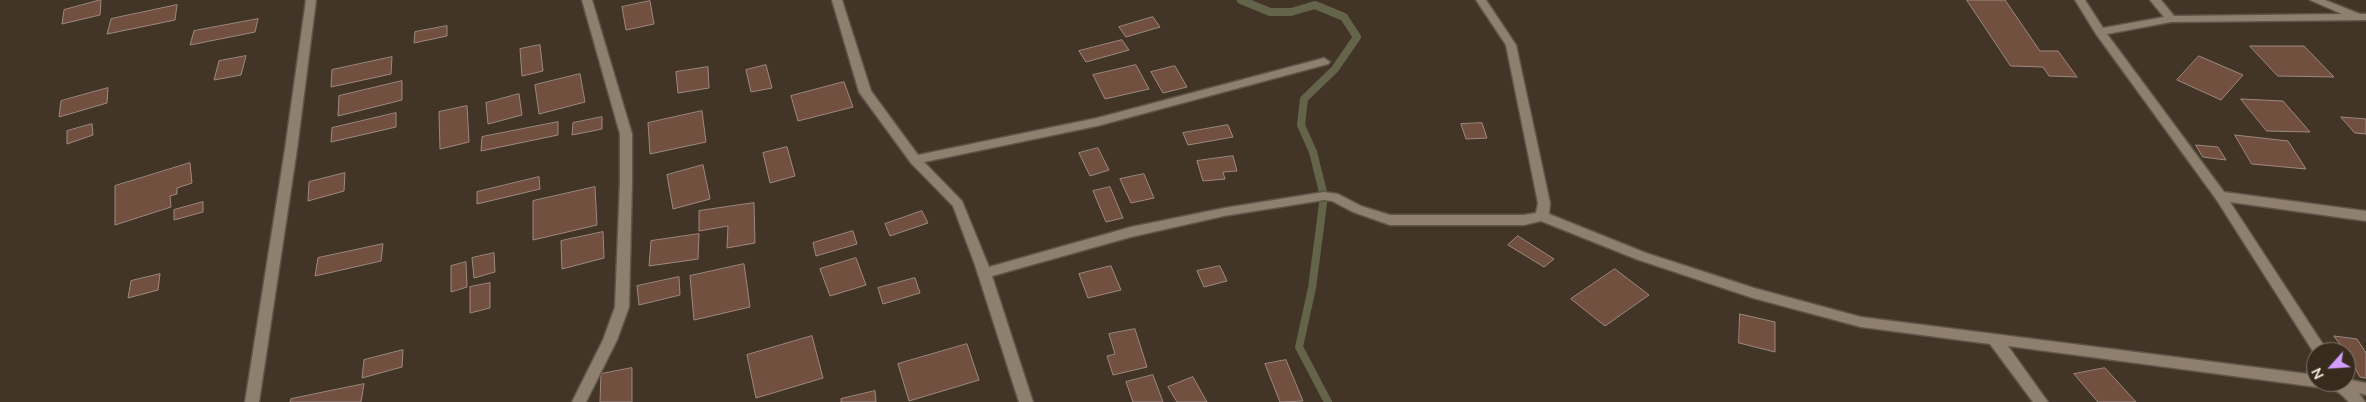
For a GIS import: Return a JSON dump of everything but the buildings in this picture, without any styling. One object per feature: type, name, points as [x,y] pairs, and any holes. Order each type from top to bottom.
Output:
[{"type":"street","points":[[252,402],[312,0]]},
{"type":"street","points":[[579,402],[610,340],[622,306],[626,182],[626,134],[587,0]]},
{"type":"street","points":[[836,0],[865,92],[915,160],[958,204],[985,273],[1026,402]]},
{"type":"street","points":[[1481,0],[1511,45],[1544,203],[1542,216]]},
{"type":"street","points":[[2080,0],[2100,32],[2220,196],[2315,342]]},
{"type":"street","points":[[2155,0],[2171,19]]},
{"type":"street","points":[[2315,0],[2364,17]]},
{"type":"street","points":[[2100,32],[2171,19],[2364,17]]},
{"type":"street","points":[[915,160],[1097,122],[1324,62]]},
{"type":"street","points":[[985,273],[1131,232],[1224,212],[1324,196],[1334,198],[1357,209],[1390,220],[1524,220],[1542,216],[1641,256],[1753,293],[1862,322],[2306,380]]},
{"type":"street","points":[[2220,196],[2366,216]]},
{"type":"street","points":[[1995,340],[2042,402]]},
{"type":"street","points":[[2349,392],[2358,402]]},
{"type":"waterway","points":[[1241,0],[1270,12],[1291,12],[1315,5],[1344,17],[1357,37],[1335,69],[1304,99],[1301,125],[1313,152],[1324,196],[1312,288],[1299,347],[1328,402]]}]
